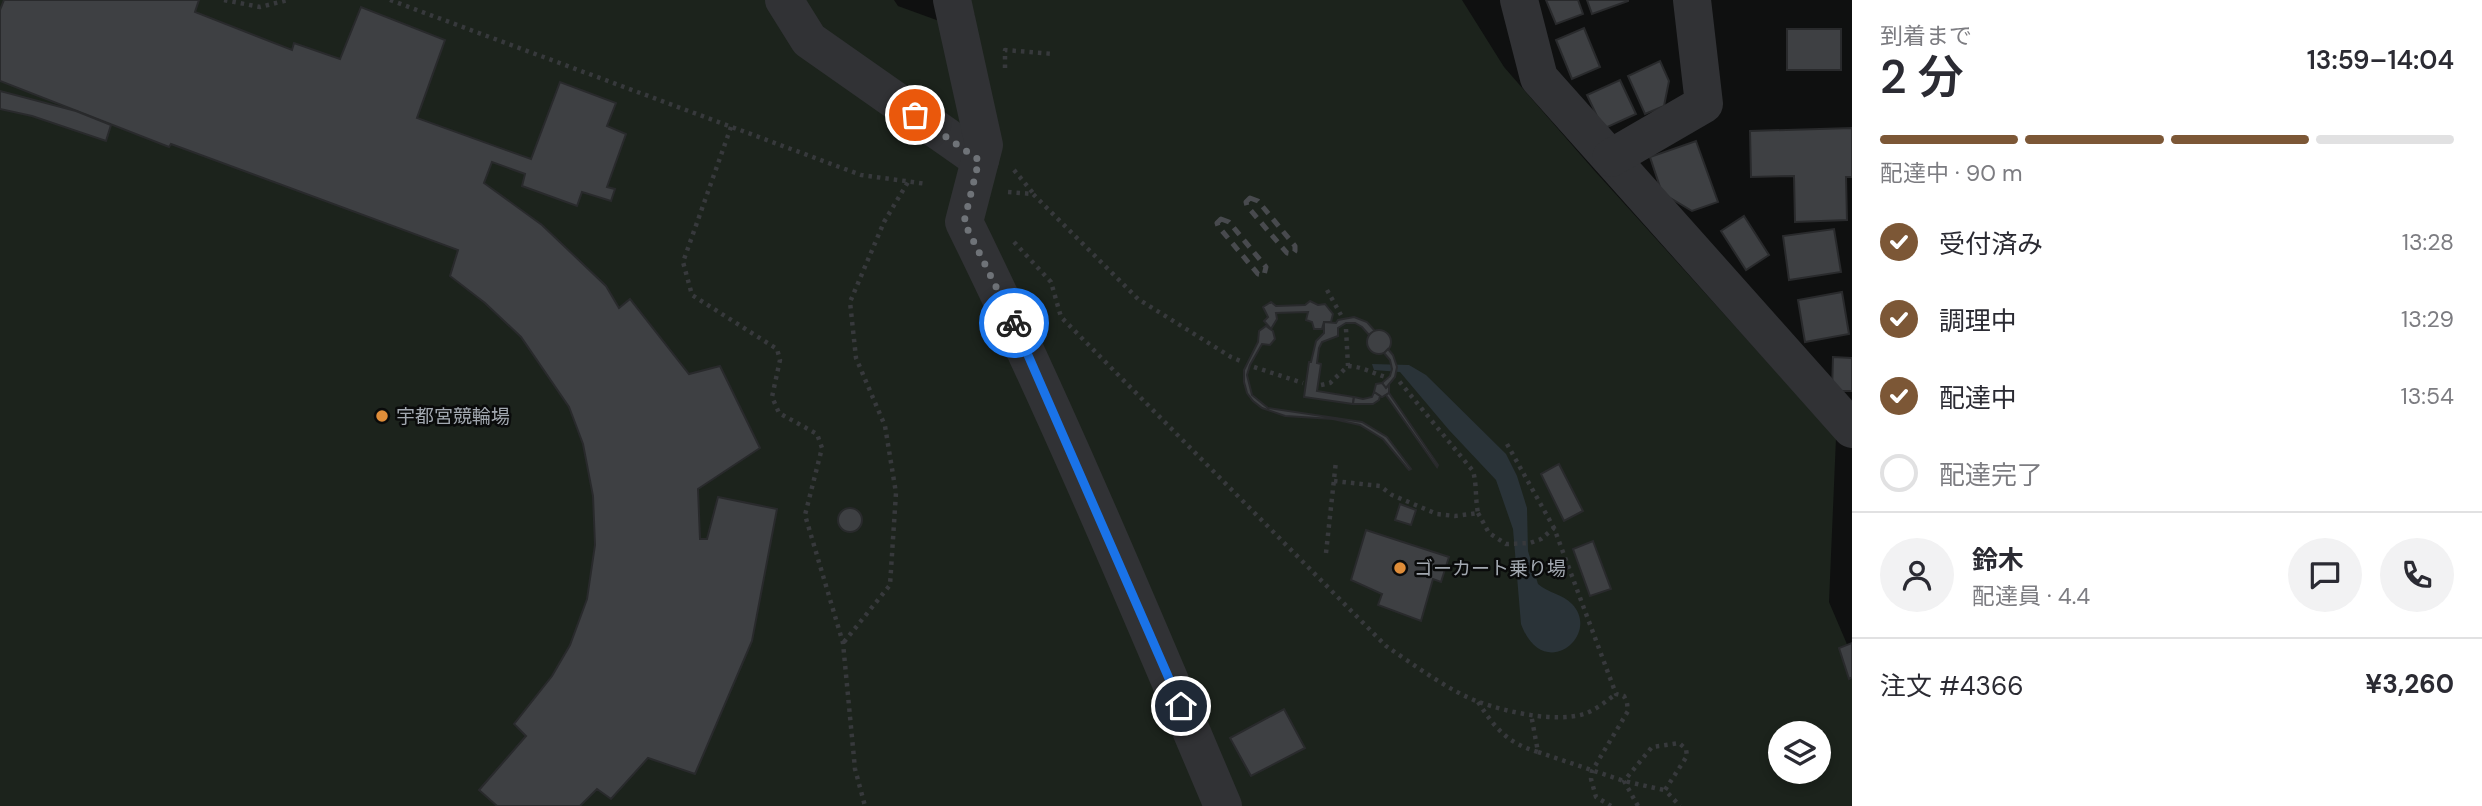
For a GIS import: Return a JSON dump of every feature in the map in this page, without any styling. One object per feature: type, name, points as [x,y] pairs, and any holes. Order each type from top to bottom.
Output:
[{"type":"street","points":[[784,0],[808,40],[979,160]]},
{"type":"street","points":[[952,0],[984,145],[964,222],[1029,356],[1223,806]]},
{"type":"street","points":[[1519,0],[1539,78],[1852,429]]},
{"type":"street","points":[[1611,158],[1704,104],[1692,0]]},
{"type":"path","points":[[224,0],[260,7],[288,0]]},
{"type":"path","points":[[390,0],[861,175],[927,184]]},
{"type":"path","points":[[731,127],[683,262],[692,295],[778,349],[780,360],[772,397],[779,413],[817,434],[822,448],[805,515],[843,643],[855,769],[865,806]]},
{"type":"path","points":[[843,643],[890,585],[896,493],[885,426],[856,358],[850,302],[884,222],[908,182]]},
{"type":"path","points":[[1007,192],[1033,194],[1138,299],[1243,362]]},
{"type":"path","points":[[1010,236],[1051,282],[1061,317],[1386,646],[1478,701],[1531,714],[1567,718],[1586,713],[1616,694],[1623,696],[1628,711],[1592,771],[1591,779],[1596,796],[1611,806]]},
{"type":"path","points":[[1327,290],[1340,315]]},
{"type":"path","points":[[1346,329],[1348,366]]},
{"type":"path","points":[[1321,385],[1330,383],[1348,366],[1360,367],[1376,375],[1399,381],[1473,471],[1477,485],[1478,513],[1489,533],[1506,544],[1530,543],[1541,539],[1553,528]]},
{"type":"path","points":[[1254,367],[1303,383]]},
{"type":"path","points":[[1507,444],[1553,528],[1616,694]]},
{"type":"path","points":[[1326,553],[1336,461]]},
{"type":"path","points":[[1334,481],[1380,486],[1392,495],[1437,514],[1455,516],[1478,513]]},
{"type":"path","points":[[1478,701],[1494,726],[1513,743],[1624,781],[1665,790],[1679,806]]},
{"type":"path","points":[[1531,714],[1538,752]]},
{"type":"path","points":[[1624,781],[1652,747],[1679,743],[1686,749],[1687,757],[1665,790]]},
{"type":"path","points":[[1624,781],[1638,806]]},
{"type":"shaded area","points":[[0,0],[894,0],[898,6],[942,22],[975,16],[968,0],[1462,0],[1504,67],[1836,438],[1829,602],[1852,656],[1852,806],[0,806]]},
{"type":"shaded area","points":[[1372,364],[1409,365],[1426,375],[1506,454],[1517,476],[1527,508],[1528,551],[1538,584],[1572,604],[1579,616],[1580,629],[1575,640],[1566,648],[1555,652],[1542,651],[1531,642],[1521,624],[1513,529],[1496,480],[1400,372],[1374,370]]},
{"type":"building","points":[[4,0],[199,0],[195,12],[292,50],[294,43],[340,59],[361,7],[445,40],[417,118],[531,159],[560,82],[616,103],[607,126],[626,134],[607,187],[615,189],[611,201],[582,192],[577,206],[522,186],[525,174],[492,162],[484,183],[542,225],[606,286],[619,308],[630,299],[689,374],[720,366],[760,448],[698,489],[700,539],[707,539],[718,497],[777,509],[752,641],[695,774],[648,758],[611,799],[597,789],[580,806],[497,806],[479,790],[526,736],[514,724],[552,676],[570,645],[587,599],[595,545],[593,496],[583,444],[569,407],[521,337],[485,303],[450,276],[458,250],[171,144],[169,147],[0,81],[0,10]]},
{"type":"building","points":[[1546,0],[1578,0],[1583,14],[1556,24]]},
{"type":"building","points":[[1587,0],[1628,0],[1628,1],[1592,14]]},
{"type":"building","points":[[1584,28],[1600,67],[1572,79],[1556,40]]},
{"type":"building","points":[[1787,29],[1841,29],[1841,70],[1787,70]]},
{"type":"building","points":[[1660,61],[1669,81],[1664,106],[1645,114],[1628,76]]},
{"type":"building","points":[[1620,80],[1636,114],[1603,129],[1587,95]]},
{"type":"building","points":[[0,91],[76,111],[111,125],[106,141],[32,116],[0,109]]},
{"type":"building","points":[[1852,128],[1852,177],[1846,177],[1847,220],[1795,222],[1794,176],[1751,177],[1750,131]]},
{"type":"building","points":[[1696,141],[1718,202],[1692,211],[1662,193],[1650,157]]},
{"type":"building","points":[[1744,216],[1769,255],[1746,270],[1721,231]]},
{"type":"building","points":[[1834,229],[1841,272],[1789,280],[1783,236]]},
{"type":"building","points":[[1842,292],[1849,334],[1805,342],[1798,300]]},
{"type":"building","points":[[1310,301],[1318,305],[1325,304],[1333,314],[1331,322],[1324,322],[1322,329],[1314,329],[1312,322],[1306,320],[1308,312],[1276,313],[1277,319],[1271,329],[1264,321],[1268,317],[1263,307],[1271,302],[1276,306],[1305,305]]},
{"type":"building","points":[[1354,317],[1367,322],[1375,331],[1369,335],[1355,323],[1346,323],[1338,328],[1338,336],[1322,342],[1317,363],[1321,364],[1317,391],[1354,397],[1353,404],[1304,397],[1309,362],[1316,341],[1324,333],[1324,322],[1336,323],[1338,320]]},
{"type":"building","points":[[1266,326],[1273,331],[1275,339],[1270,345],[1262,344],[1250,365],[1247,375],[1252,395],[1268,408],[1362,422],[1387,437],[1411,469],[1409,470],[1383,439],[1360,425],[1333,419],[1285,416],[1262,408],[1253,401],[1247,393],[1244,370],[1258,342],[1259,331]]},
{"type":"building","points":[[1379,330],[1387,334],[1391,342],[1387,350],[1379,354],[1371,350],[1367,342],[1371,334]]},
{"type":"building","points":[[1388,349],[1397,367],[1395,377],[1386,388],[1382,383],[1390,376],[1392,369],[1390,360],[1384,353]]},
{"type":"building","points":[[1833,357],[1852,358],[1852,391],[1832,391]]},
{"type":"building","points":[[1382,383],[1386,388],[1389,385],[1389,393],[1382,397],[1374,392],[1376,384]]},
{"type":"building","points":[[1374,392],[1380,396],[1373,404],[1353,404],[1354,397],[1372,397]]},
{"type":"building","points":[[1389,393],[1438,465],[1437,467],[1386,395]]},
{"type":"building","points":[[1559,464],[1583,511],[1564,521],[1541,474]]},
{"type":"building","points":[[1400,504],[1416,510],[1411,525],[1395,520]]},
{"type":"building","points":[[850,508],[861,515],[862,520],[855,531],[850,532],[839,525],[838,520],[845,509]]},
{"type":"building","name":"ゴーカート乗り場","points":[[1366,530],[1449,557],[1441,582],[1433,579],[1421,621],[1378,605],[1382,594],[1351,580]]},
{"type":"building","points":[[1593,541],[1611,589],[1590,596],[1573,549]]},
{"type":"building","points":[[1852,643],[1852,677],[1849,679],[1839,648]]},
{"type":"building","points":[[1284,709],[1305,748],[1251,776],[1230,738]]},
{"type":"railway","points":[[1250,198],[1258,201],[1295,246],[1293,254],[1287,253],[1247,206],[1246,202],[1250,198]]},
{"type":"railway","points":[[1221,219],[1229,222],[1266,267],[1264,275],[1258,274],[1218,226],[1217,223],[1221,219]]},
{"type":"way so far","points":[[915,115],[979,160],[964,222],[1014,323]]},
{"type":"place","name":"宇都宮競輪場","points":[[382,416]]},
{"type":"place","name":"ゴーカート乗り場","points":[[1400,568]]},
{"type":"route","points":[[1014,323],[1181,706]]}]
